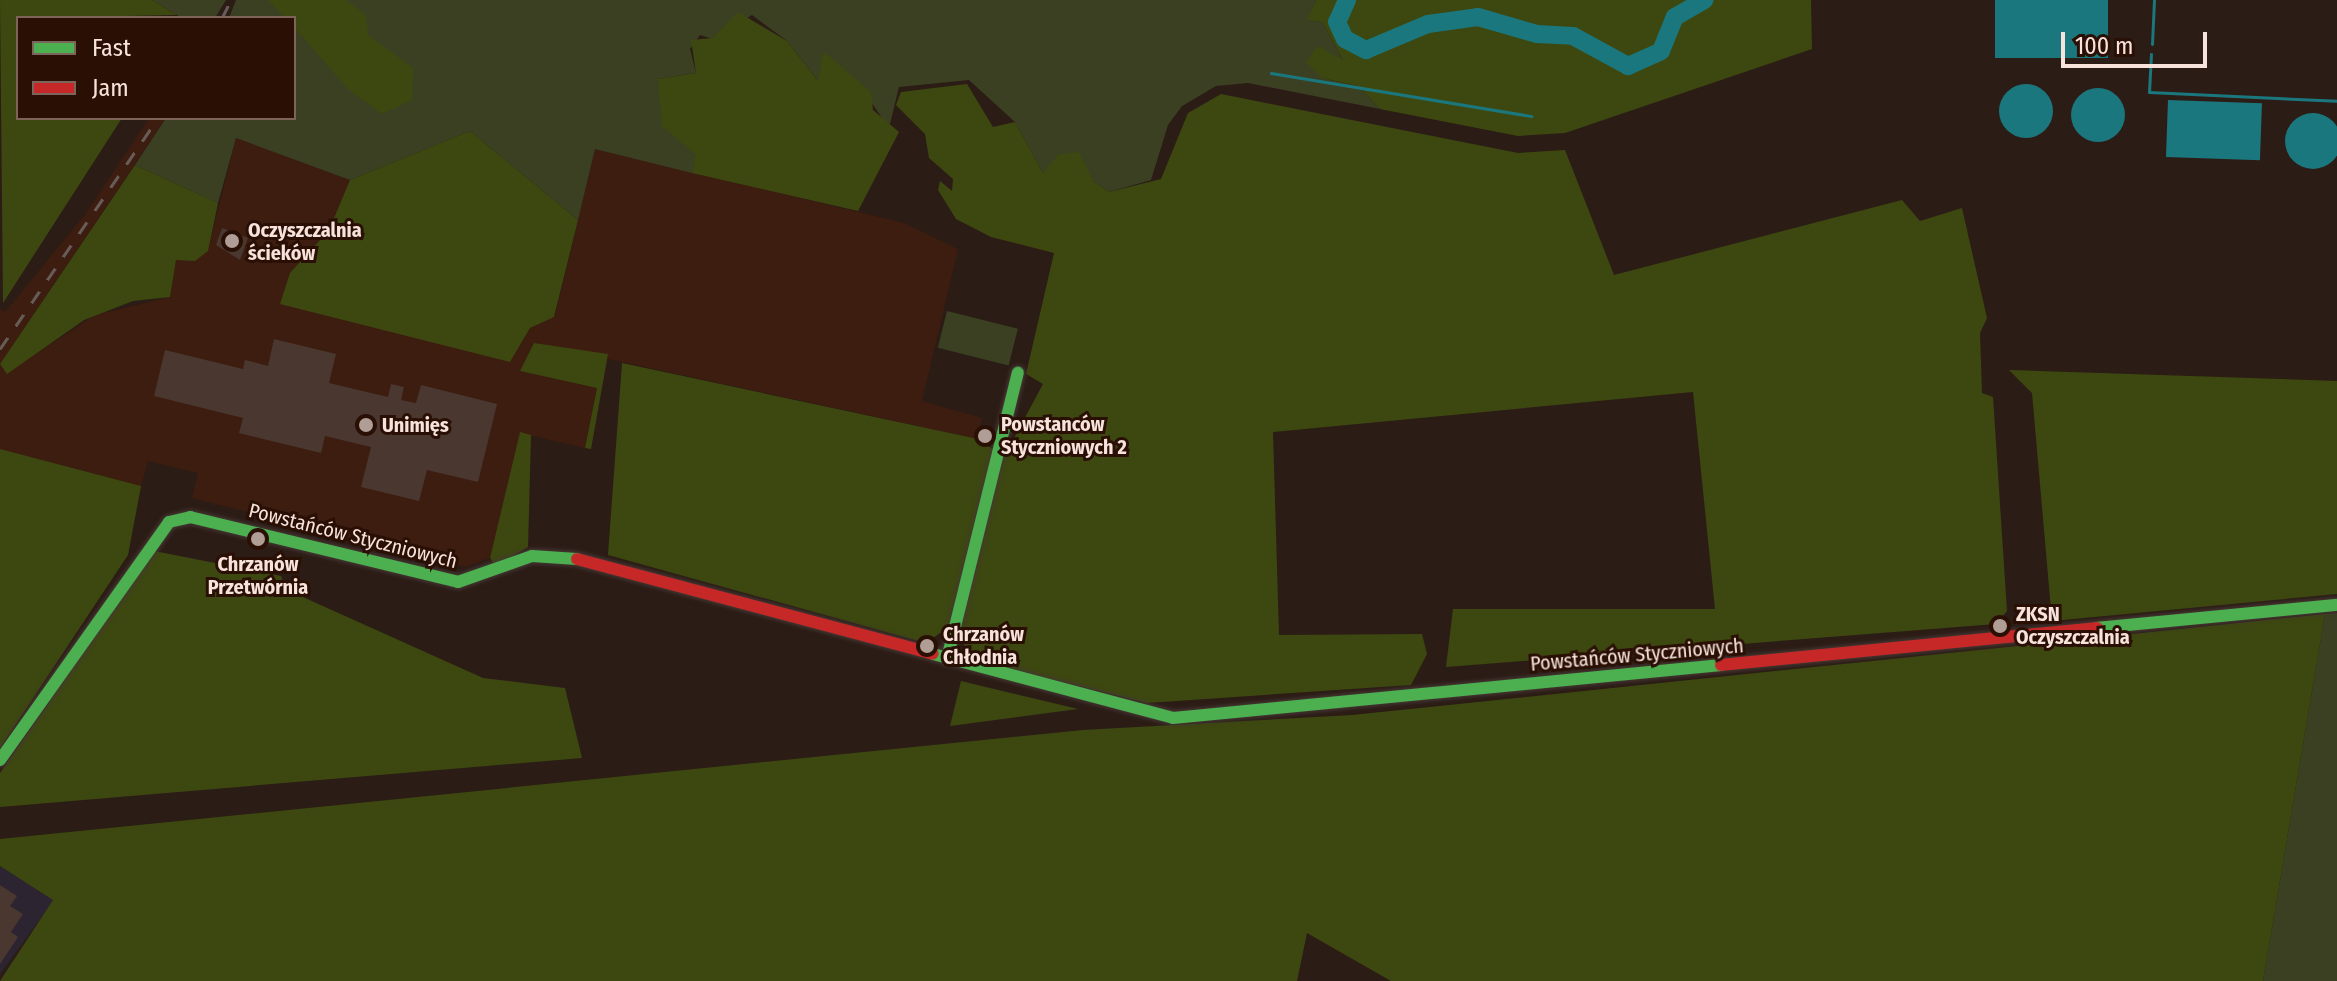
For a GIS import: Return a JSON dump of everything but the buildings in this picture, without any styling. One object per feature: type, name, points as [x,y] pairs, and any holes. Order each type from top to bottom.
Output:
[{"type":"street","points":[[947,659],[1018,373]]},
{"type":"street","name":"Powstańców Styczniowych","points":[[0,760],[152,539],[169,522],[190,517],[458,582],[532,556],[567,556],[1154,716],[1197,718],[2337,605]]},
{"type":"shaded area","points":[[148,120],[165,120],[0,364],[0,309],[5,312],[84,216]]},
{"type":"shaded area","points":[[236,138],[350,180],[329,230],[290,273],[510,362],[530,328],[555,316],[595,149],[904,223],[958,249],[922,401],[982,418],[978,439],[534,343],[520,371],[597,388],[585,448],[520,433],[490,558],[466,567],[192,498],[198,473],[148,461],[141,486],[0,449],[0,365],[7,373],[95,315],[170,297],[176,260],[208,250]]},
{"type":"shaded area","points":[[0,866],[54,900],[0,974]]},
{"type":"green space","points":[[0,0],[152,0],[177,15],[16,16],[16,120],[121,120],[3,303]]},
{"type":"green space","points":[[152,0],[226,0],[216,16],[179,16]]},
{"type":"green space","points":[[236,0],[1316,0],[1308,20],[1322,22],[1344,62],[1322,78],[1358,86],[1380,109],[1248,83],[1216,86],[1182,106],[1168,125],[1151,180],[1109,192],[1093,181],[1043,173],[1015,122],[969,80],[899,87],[889,128],[869,99],[822,60],[819,82],[787,41],[752,15],[713,39],[700,35],[690,49],[696,73],[658,79],[662,105],[697,155],[692,173],[595,149],[578,220],[470,131],[350,180],[236,138],[218,203],[135,165],[165,120],[296,120],[296,16],[230,16]]},
{"type":"green space","points":[[268,0],[346,0],[365,15],[369,36],[413,68],[412,100],[382,114],[348,89],[296,29],[296,16],[283,16]]},
{"type":"green space","points":[[1316,0],[1811,0],[1812,49],[1565,133],[1518,136],[1380,109],[1358,86],[1322,78],[1306,62],[1318,46],[1343,60],[1322,22],[1307,20]]},
{"type":"green space","points":[[738,12],[787,41],[818,81],[823,52],[829,56],[871,92],[873,110],[899,132],[858,211],[692,173],[696,155],[662,126],[658,79],[696,73],[691,40],[713,38]]},
{"type":"green space","points":[[967,84],[993,127],[1015,122],[1043,173],[1058,155],[1079,152],[1093,181],[1109,192],[1161,179],[1188,113],[1221,94],[1518,153],[1565,150],[1614,275],[1902,200],[1920,221],[1962,208],[1987,318],[1980,333],[1982,393],[1993,397],[2007,611],[1996,624],[1446,667],[1453,609],[1715,609],[1693,392],[1273,432],[1279,635],[1422,634],[1427,654],[1411,685],[1147,703],[969,658],[958,629],[950,626],[926,643],[608,555],[622,363],[978,439],[1004,457],[1043,384],[1026,374],[1054,253],[991,237],[956,219],[938,190],[940,181],[952,191],[953,179],[929,158],[925,134],[896,105],[901,92]]},
{"type":"green space","points":[[470,131],[578,220],[554,317],[530,328],[510,362],[280,304],[290,273],[329,230],[350,180]]},
{"type":"green space","points":[[135,165],[218,203],[208,251],[195,261],[176,260],[170,297],[133,301],[84,320],[7,374],[0,364]]},
{"type":"green space","points":[[947,311],[1018,329],[1009,366],[938,348]]},
{"type":"green space","points":[[534,343],[608,354],[591,449],[585,448],[597,388],[520,371]]},
{"type":"green space","points":[[2009,370],[2337,381],[2337,594],[2052,621],[2032,393]]},
{"type":"green space","points":[[520,432],[531,435],[528,547],[495,566],[490,558]]},
{"type":"green space","points":[[0,449],[141,486],[128,555],[0,748]]},
{"type":"green space","points":[[154,551],[281,576],[285,589],[483,678],[565,688],[582,758],[0,807],[0,773]]},
{"type":"green space","points":[[2337,613],[2337,981],[2263,981],[2325,614]]},
{"type":"green space","points":[[2325,614],[2263,981],[1391,981],[1307,933],[1297,981],[0,981],[53,900],[0,866],[0,839],[1083,730],[1352,715]]},
{"type":"green space","points":[[961,681],[1078,709],[950,726]]},
{"type":"water","points":[[1995,0],[2108,0],[2108,58],[1995,58]]},
{"type":"water","points":[[2026,84],[2045,92],[2053,111],[2045,130],[2026,138],[2007,130],[1999,111],[2007,92]]},
{"type":"water","points":[[2098,88],[2117,96],[2125,115],[2117,134],[2098,142],[2079,134],[2071,115],[2079,96]]},
{"type":"water","points":[[2168,100],[2262,103],[2260,160],[2166,157]]},
{"type":"water","points":[[2313,113],[2333,121],[2338,128],[2338,154],[2333,161],[2313,169],[2293,161],[2285,141],[2293,121]]},
{"type":"waterway","points":[[1347,0],[1337,22],[1345,39],[1366,50],[1428,24],[1478,17],[1537,34],[1573,36],[1628,66],[1661,51],[1675,17],[1704,0]]},
{"type":"waterway","points":[[2152,44],[2154,0]]},
{"type":"waterway","points":[[2151,54],[2149,92],[2337,101]]},
{"type":"waterway","points":[[1271,73],[1531,116]]},
{"type":"railway","points":[[223,16],[231,0]]},
{"type":"railway","points":[[0,349],[157,120]]},
{"type":"traffic: fast","points":[[947,659],[1018,373]]},
{"type":"traffic: fast","points":[[0,760],[169,522],[190,517],[458,582],[532,556],[577,559]]},
{"type":"traffic: fast","points":[[2097,628],[2337,605]]},
{"type":"traffic: fast","points":[[933,654],[1173,718],[1721,665]]},
{"type":"traffic: jam","points":[[577,559],[933,654]]},
{"type":"traffic: jam","points":[[1721,665],[2097,628]]},
{"type":"place","name":"Oczyszczalnia ścieków","points":[[232,241]]},
{"type":"place","name":"Unimięs","points":[[366,425]]},
{"type":"place","name":"Powstanców Styczniowych 2","points":[[985,436]]},
{"type":"place","name":"Chrzanów Przetwórnia","points":[[258,539]]},
{"type":"place","name":"ZKSN Oczyszczalnia","points":[[2000,626]]},
{"type":"place","name":"Chrzanów Chłodnia","points":[[927,646]]}]
